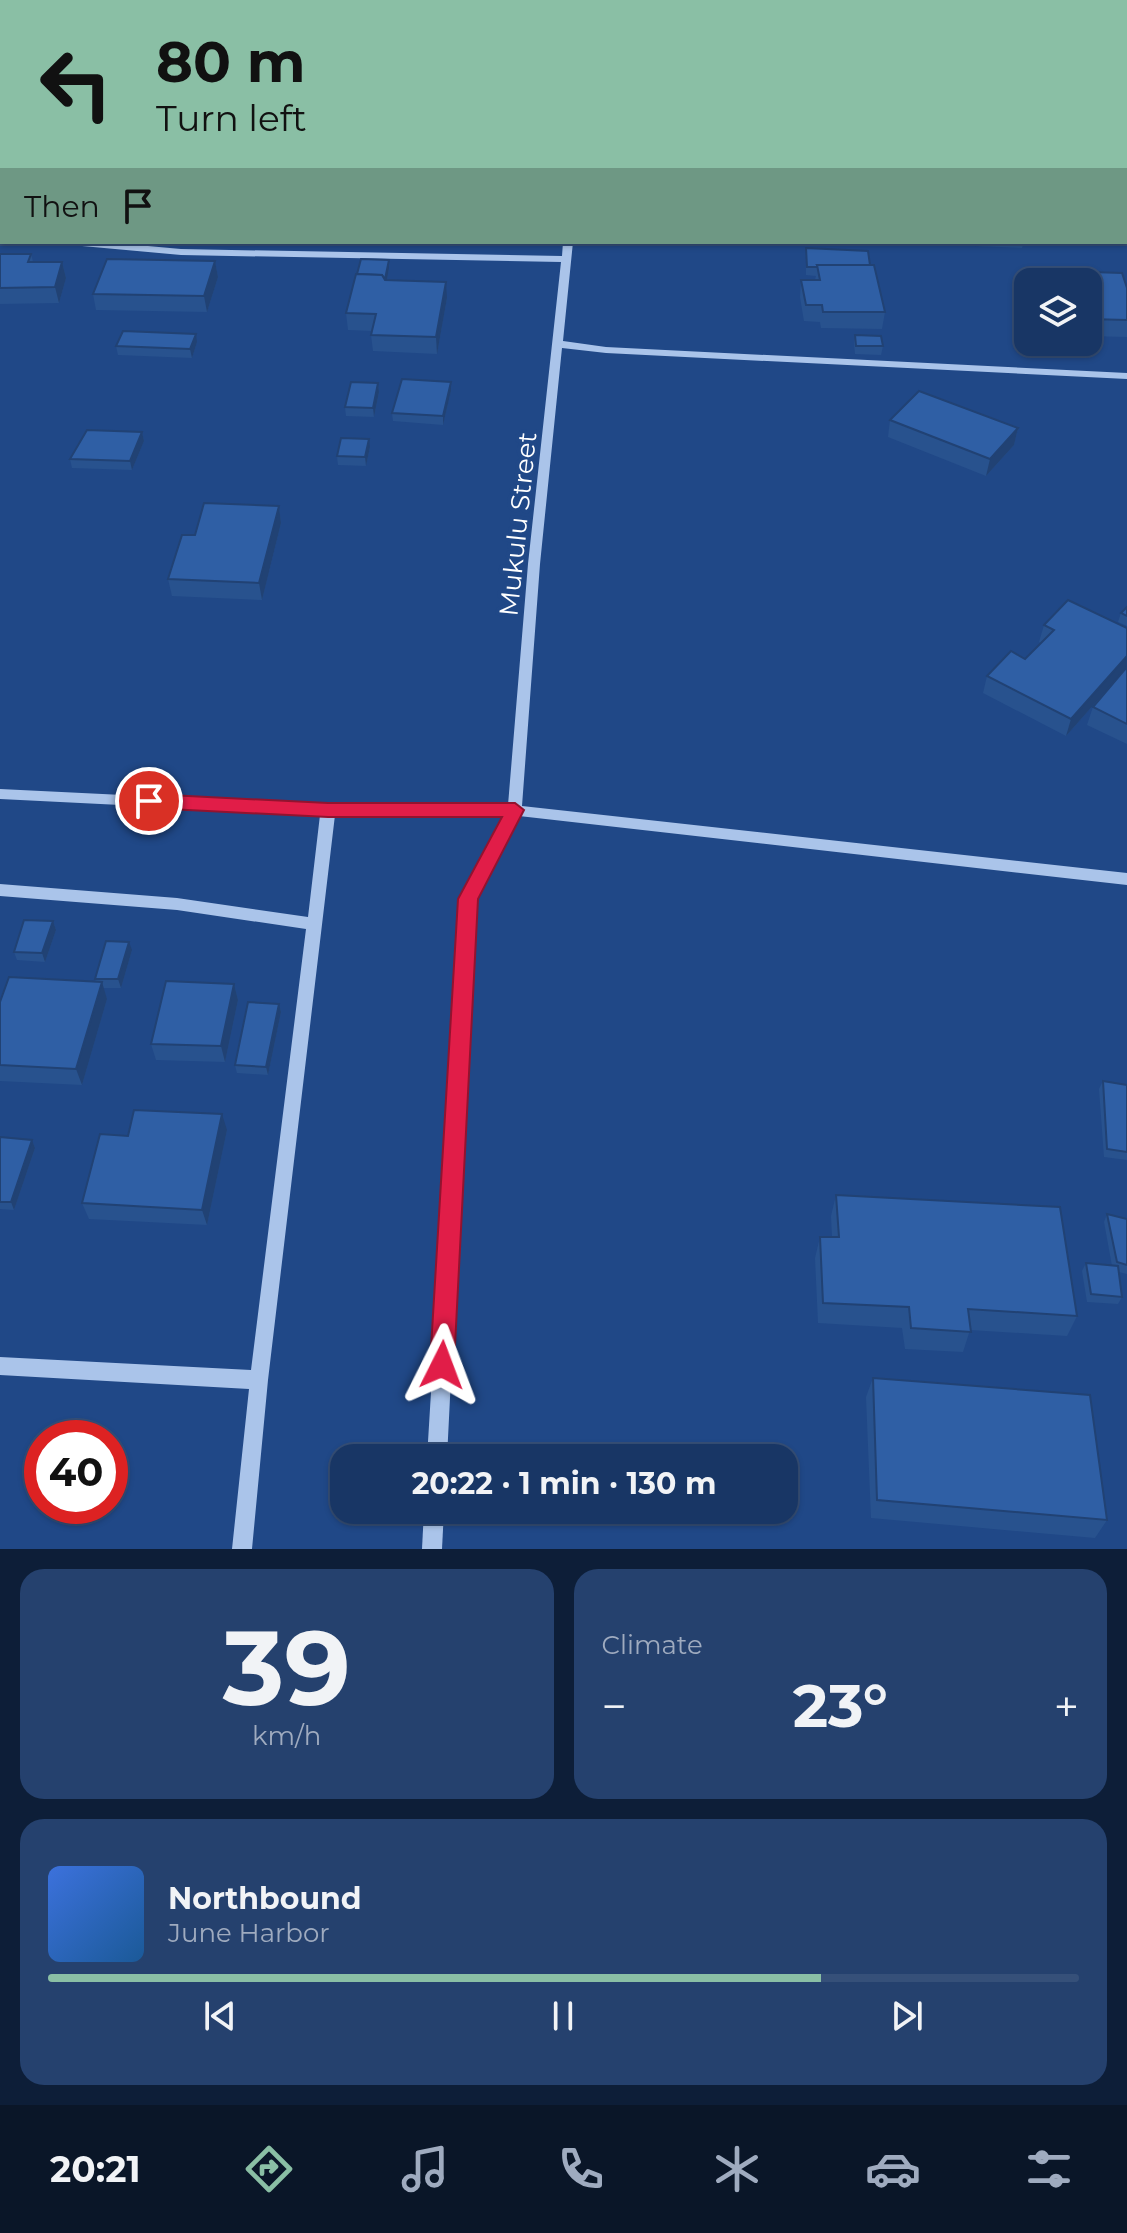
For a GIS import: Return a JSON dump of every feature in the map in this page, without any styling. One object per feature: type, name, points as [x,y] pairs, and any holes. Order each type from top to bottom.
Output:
[{"type":"street","points":[[96,244],[197,252],[567,259]]},
{"type":"street","name":"Mukulu Street","points":[[515,810],[534,564],[568,244]]},
{"type":"street","points":[[559,344],[606,350],[1127,376]]},
{"type":"street","points":[[0,794],[328,810],[515,810],[1127,879]]},
{"type":"street","points":[[242,1549],[259,1380],[328,810]]},
{"type":"street","points":[[438,1444],[468,899],[515,810]]},
{"type":"street","points":[[0,890],[177,904],[315,924]]},
{"type":"street","points":[[0,1366],[259,1380]]},
{"type":"street","points":[[432,1549],[433,1524]]},
{"type":"building","points":[[806,248],[868,251],[870,265],[807,267]]},
{"type":"building","points":[[0,254],[31,254],[28,262],[62,262],[55,287],[0,288]]},
{"type":"building","points":[[107,259],[215,261],[204,296],[93,294]]},
{"type":"building","points":[[361,259],[389,260],[385,279],[382,275],[357,274]]},
{"type":"building","points":[[817,265],[874,265],[885,312],[823,312],[822,305],[806,305],[801,280],[820,280]]},
{"type":"building","points":[[1102,272],[1122,273],[1127,288],[1127,320],[1102,319]]},
{"type":"building","points":[[356,274],[382,275],[385,280],[446,282],[436,337],[371,335],[376,314],[346,313]]},
{"type":"building","points":[[123,331],[196,334],[190,349],[116,346]]},
{"type":"building","points":[[855,335],[881,336],[883,346],[856,346]]},
{"type":"building","points":[[402,379],[451,382],[443,416],[392,413]]},
{"type":"building","points":[[351,382],[378,383],[373,408],[345,407]]},
{"type":"building","points":[[919,391],[1018,428],[990,459],[890,420]]},
{"type":"building","points":[[87,430],[142,432],[130,461],[70,459]]},
{"type":"building","points":[[341,438],[369,439],[365,457],[337,456]]},
{"type":"building","points":[[204,503],[279,506],[259,583],[168,579],[182,535],[195,535]]},
{"type":"building","points":[[1068,600],[1127,628],[1127,656],[1071,719],[987,676],[1011,651],[1025,659],[1054,630],[1044,625]]},
{"type":"building","points":[[1127,667],[1127,724],[1093,707]]},
{"type":"building","points":[[24,920],[53,921],[42,953],[14,952]]},
{"type":"building","points":[[106,941],[129,942],[118,979],[95,979]]},
{"type":"building","points":[[9,977],[102,982],[76,1069],[0,1065],[0,1002]]},
{"type":"building","points":[[166,981],[234,984],[221,1046],[151,1044]]},
{"type":"building","points":[[248,1002],[279,1004],[266,1067],[235,1065]]},
{"type":"building","points":[[1103,1081],[1127,1085],[1127,1152],[1107,1149]]},
{"type":"building","points":[[134,1110],[222,1114],[202,1210],[82,1203],[100,1134],[128,1136]]},
{"type":"building","points":[[0,1137],[32,1140],[11,1202],[0,1202]]},
{"type":"building","points":[[836,1195],[1060,1207],[1077,1316],[968,1309],[971,1332],[911,1328],[909,1307],[823,1303],[820,1237],[839,1237]]},
{"type":"building","points":[[1107,1214],[1127,1219],[1127,1265],[1117,1262]]},
{"type":"building","points":[[1086,1263],[1118,1266],[1122,1297],[1091,1294]]},
{"type":"building","points":[[873,1378],[1090,1395],[1107,1520],[877,1500]]},
{"type":"route","points":[[149,801],[328,810],[515,810],[468,899],[442,1365]]}]
